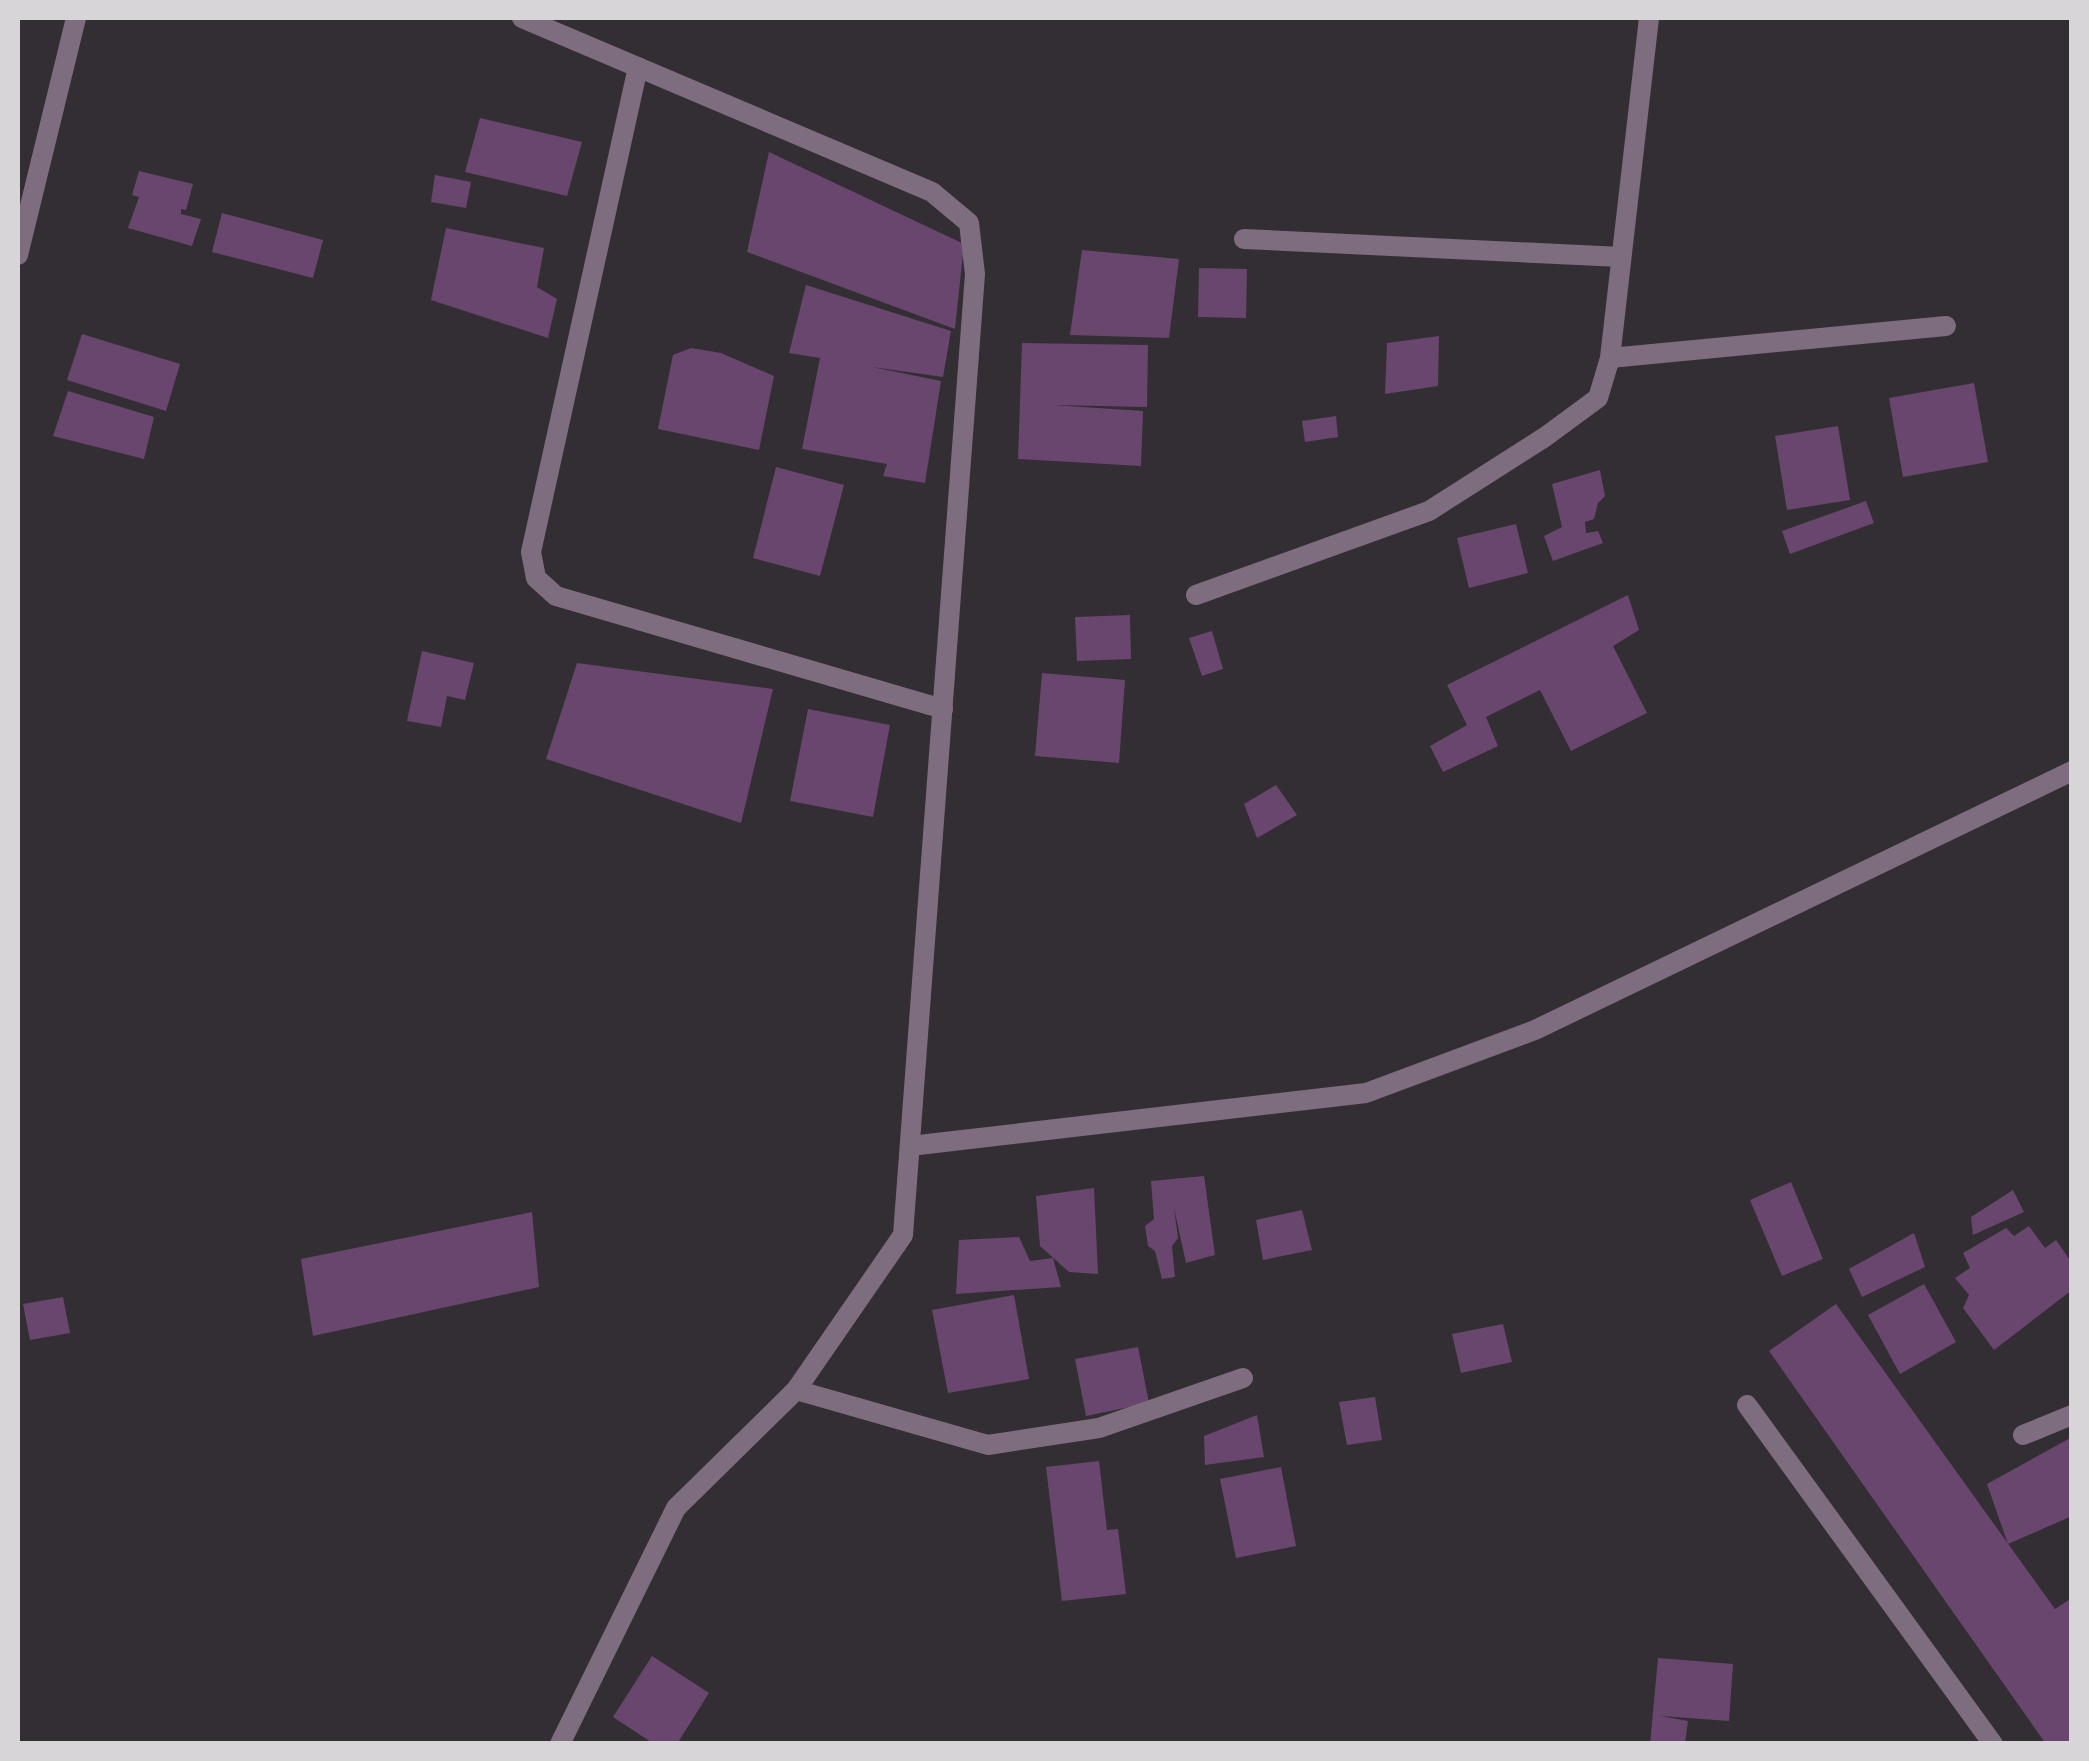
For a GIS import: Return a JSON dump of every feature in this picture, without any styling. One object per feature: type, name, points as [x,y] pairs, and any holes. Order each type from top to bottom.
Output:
[{"type":"street","points":[[18,255],[76,18]]},
{"type":"street","points":[[522,18],[932,192],[969,223],[976,274],[902,1235],[796,1390],[676,1508],[560,1744]]},
{"type":"street","points":[[1196,594],[1429,512],[1545,438],[1598,398],[1610,358],[1649,18]]},
{"type":"street","points":[[638,67],[531,552],[536,578],[556,596],[943,709]]},
{"type":"street","points":[[1244,239],[1622,257]]},
{"type":"street","points":[[1610,358],[1946,326]]},
{"type":"street","points":[[910,1146],[1366,1093],[1535,1030],[2072,771]]},
{"type":"street","points":[[796,1390],[988,1445],[1099,1428],[1242,1378]]},
{"type":"street","points":[[1747,1404],[1993,1744]]},
{"type":"street","points":[[2023,1436],[2072,1414]]},
{"type":"building","points":[[480,118],[582,142],[567,196],[465,172]]},
{"type":"building","points":[[769,152],[964,244],[955,329],[747,252]]},
{"type":"building","points":[[139,171],[193,184],[186,210],[181,209],[181,214],[201,219],[192,246],[128,228],[139,197],[132,195]]},
{"type":"building","points":[[435,175],[471,182],[466,208],[431,202]]},
{"type":"building","points":[[222,213],[323,240],[313,278],[212,252]]},
{"type":"building","points":[[446,228],[544,248],[537,287],[557,299],[548,338],[431,300]]},
{"type":"building","points":[[1082,250],[1179,259],[1169,338],[1070,335]]},
{"type":"building","points":[[1199,268],[1247,269],[1246,318],[1198,317]]},
{"type":"building","points":[[806,285],[951,331],[943,377],[872,367],[941,381],[925,483],[883,476],[887,464],[802,449],[820,358],[789,353]]},
{"type":"building","points":[[82,334],[180,364],[166,411],[67,380]]},
{"type":"building","points":[[1439,336],[1438,386],[1385,394],[1387,343]]},
{"type":"building","points":[[1022,343],[1148,345],[1147,407],[1052,405],[1143,411],[1141,466],[1018,459]]},
{"type":"building","points":[[691,348],[721,353],[774,376],[759,450],[658,429],[673,355]]},
{"type":"building","points":[[1974,383],[1988,462],[1903,477],[1889,398]]},
{"type":"building","points":[[68,391],[154,417],[144,459],[53,436]]},
{"type":"building","points":[[1336,416],[1338,437],[1305,442],[1302,421]]},
{"type":"building","points":[[1838,426],[1850,500],[1787,510],[1775,436]]},
{"type":"building","points":[[776,467],[844,485],[820,576],[753,558]]},
{"type":"building","points":[[1600,470],[1605,496],[1598,503],[1594,519],[1585,522],[1586,533],[1598,531],[1603,543],[1553,561],[1544,536],[1562,527],[1552,484]]},
{"type":"building","points":[[1866,501],[1874,523],[1790,554],[1782,531]]},
{"type":"building","points":[[1516,524],[1528,573],[1469,588],[1457,538]]},
{"type":"building","points":[[1628,595],[1639,630],[1613,646],[1647,713],[1571,751],[1540,690],[1486,717],[1498,746],[1443,772],[1430,746],[1467,725],[1447,685]]},
{"type":"building","points":[[1130,615],[1131,659],[1077,661],[1075,617]]},
{"type":"building","points":[[1212,631],[1223,669],[1202,676],[1189,638]]},
{"type":"building","points":[[422,651],[474,663],[465,700],[447,696],[441,727],[407,721]]},
{"type":"building","points":[[577,663],[773,689],[741,823],[546,759]]},
{"type":"building","points":[[1042,673],[1125,680],[1119,763],[1035,756]]},
{"type":"building","points":[[808,709],[890,725],[873,817],[790,801]]},
{"type":"building","points":[[1276,785],[1297,815],[1257,838],[1244,804]]},
{"type":"building","points":[[1204,1176],[1215,1255],[1186,1263],[1174,1208],[1178,1238],[1172,1246],[1175,1277],[1162,1279],[1155,1251],[1148,1246],[1145,1226],[1154,1219],[1151,1181]]},
{"type":"building","points":[[1791,1182],[1823,1259],[1782,1276],[1750,1200]]},
{"type":"building","points":[[1094,1188],[1098,1274],[1069,1272],[1040,1246],[1036,1196]]},
{"type":"building","points":[[2013,1190],[2024,1212],[1973,1235],[1971,1217]]},
{"type":"building","points":[[1302,1210],[1312,1250],[1263,1260],[1256,1220]]},
{"type":"building","points":[[532,1212],[539,1287],[313,1336],[301,1259]]},
{"type":"building","points":[[2029,1226],[2045,1248],[2056,1240],[2072,1263],[2072,1290],[1994,1350],[1963,1308],[1969,1295],[1955,1278],[1970,1268],[1963,1253],[2006,1228],[2014,1236]]},
{"type":"building","points":[[1914,1233],[1925,1267],[1862,1297],[1849,1269]]},
{"type":"building","points":[[1019,1237],[1030,1261],[1053,1258],[1061,1287],[956,1294],[959,1240]]},
{"type":"building","points":[[1924,1284],[1956,1342],[1900,1374],[1868,1315]]},
{"type":"building","points":[[1014,1295],[1029,1379],[948,1393],[932,1310]]},
{"type":"building","points":[[63,1297],[70,1333],[30,1340],[23,1304]]},
{"type":"building","points":[[1836,1304],[2055,1609],[2072,1598],[2072,1744],[2046,1744],[1769,1351]]},
{"type":"building","points":[[1503,1324],[1512,1362],[1461,1373],[1452,1334]]},
{"type":"building","points":[[1138,1347],[1149,1403],[1086,1416],[1075,1359]]},
{"type":"building","points":[[1375,1397],[1382,1440],[1347,1445],[1339,1402]]},
{"type":"building","points":[[1257,1415],[1264,1457],[1205,1465],[1204,1436]]},
{"type":"building","points":[[2072,1437],[2072,1516],[2008,1544],[1987,1484]]},
{"type":"building","points":[[1099,1461],[1107,1530],[1118,1529],[1126,1594],[1062,1601],[1046,1467]]},
{"type":"building","points":[[1281,1467],[1296,1546],[1236,1558],[1220,1479]]},
{"type":"building","points":[[652,1656],[709,1693],[677,1744],[654,1744],[613,1717]]},
{"type":"building","points":[[1658,1658],[1733,1664],[1729,1721],[1661,1716],[1688,1721],[1685,1744],[1650,1744]]}]
